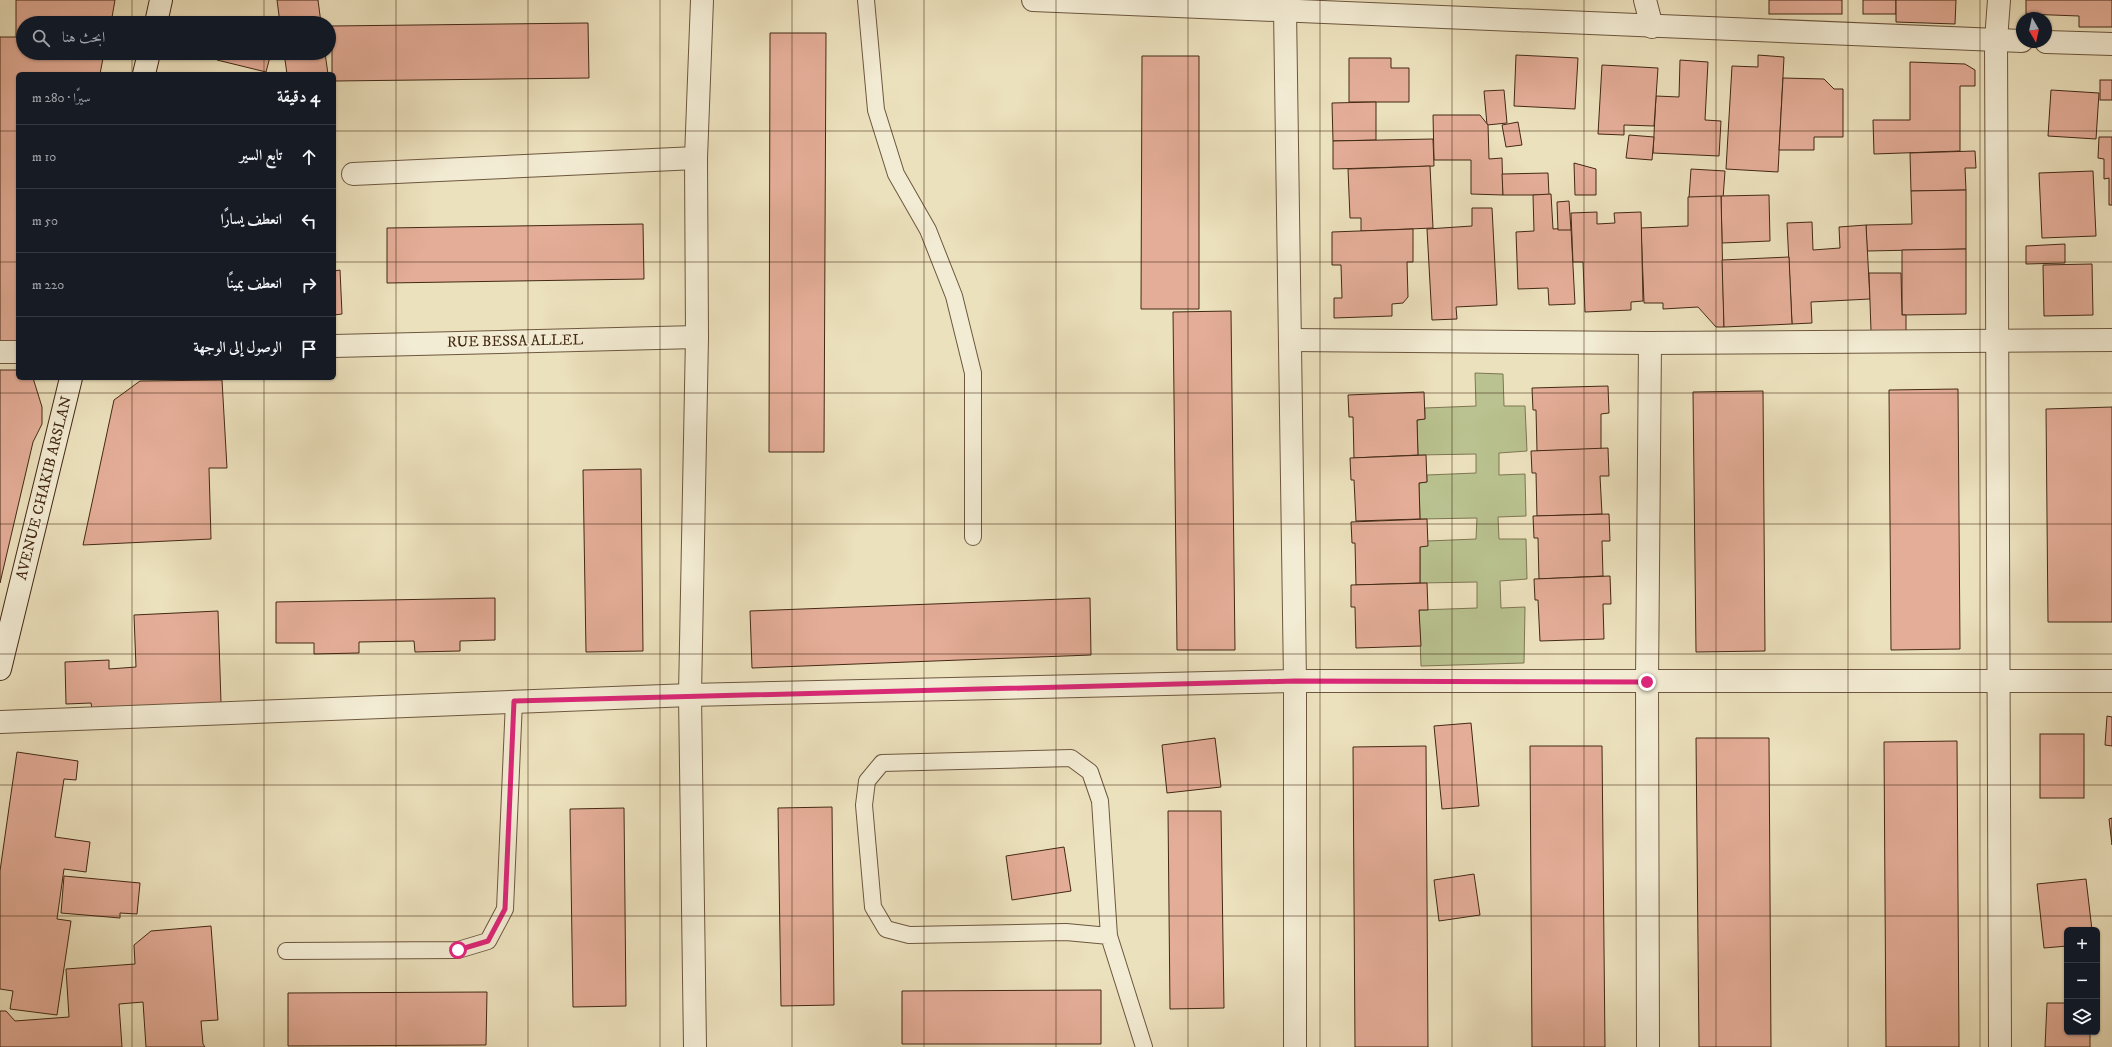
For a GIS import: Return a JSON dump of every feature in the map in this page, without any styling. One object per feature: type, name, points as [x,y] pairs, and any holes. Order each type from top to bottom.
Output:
[{"type":"street","points":[[158,16],[161,0]]},
{"type":"street","points":[[695,1047],[690,695],[697,337],[696,158],[702,0]]},
{"type":"street","points":[[1032,0],[1652,27],[2016,41]]},
{"type":"street","points":[[1644,0],[1652,27]]},
{"type":"street","points":[[1999,0],[1996,40],[2000,1047]]},
{"type":"street","points":[[1285,10],[1295,681],[1295,1047]]},
{"type":"street","points":[[2052,42],[2112,44]]},
{"type":"street","points":[[144,72],[147,60]]},
{"type":"street","points":[[353,174],[696,158]]},
{"type":"street","name":"RUE BESSA ALLEL","points":[[336,346],[697,337]]},
{"type":"street","points":[[1290,340],[1650,343],[2112,340]]},
{"type":"street","points":[[1648,1047],[1647,682],[1650,343]]},
{"type":"street","points":[[0,352],[16,352]]},
{"type":"street","name":"AVENUE CHAKIB ARSLAN","points":[[0,669],[71,380]]},
{"type":"street","points":[[0,722],[690,695],[1295,681],[2112,682]]},
{"type":"lane","points":[[866,0],[876,110],[896,174],[928,230],[954,296],[973,373],[973,537]]},
{"type":"lane","points":[[286,950],[458,950],[488,941],[505,909],[514,701]]},
{"type":"lane","points":[[1109,936],[1066,932],[909,935],[886,929],[873,907],[864,805],[867,781],[882,763],[1071,758],[1090,772],[1100,801],[1109,936],[1144,1047]]},
{"type":"green space","points":[[1475,373],[1503,374],[1504,406],[1525,406],[1527,451],[1499,453],[1499,475],[1525,474],[1526,516],[1498,517],[1499,539],[1526,539],[1527,579],[1500,581],[1501,608],[1525,607],[1524,663],[1421,666],[1419,610],[1477,608],[1477,582],[1420,583],[1420,547],[1428,541],[1476,539],[1477,518],[1420,519],[1419,483],[1427,482],[1427,475],[1476,473],[1476,454],[1418,455],[1417,420],[1425,419],[1425,408],[1476,406]]},
{"type":"building","points":[[16,0],[115,0],[112,16],[16,16]]},
{"type":"building","points":[[277,0],[318,0],[320,16],[279,16]]},
{"type":"building","points":[[1769,0],[1842,0],[1842,14],[1769,14]]},
{"type":"building","points":[[1863,0],[1896,0],[1896,14],[1863,14]]},
{"type":"building","points":[[1896,0],[1956,0],[1955,24],[1896,22]]},
{"type":"building","points":[[2026,0],[2112,0],[2112,27],[2079,27],[2079,16],[2052,15],[2052,12],[2026,12]]},
{"type":"building","points":[[588,23],[589,78],[336,81],[336,72],[332,72],[332,60],[336,60],[336,26]]},
{"type":"building","points":[[770,33],[826,33],[824,452],[769,452]]},
{"type":"building","points":[[0,37],[16,37],[16,60],[103,60],[100,72],[16,72],[16,341],[0,341]]},
{"type":"building","points":[[1516,55],[1578,58],[1575,109],[1514,106]]},
{"type":"building","points":[[1758,55],[1784,57],[1778,172],[1726,169],[1732,66],[1758,67]]},
{"type":"building","points":[[1142,56],[1199,56],[1199,309],[1141,309]]},
{"type":"building","points":[[1349,58],[1391,58],[1391,68],[1409,68],[1409,102],[1349,102]]},
{"type":"building","points":[[217,60],[269,60],[266,72]]},
{"type":"building","points":[[285,60],[326,60],[328,72],[287,72]]},
{"type":"building","points":[[1680,60],[1708,62],[1705,120],[1721,121],[1719,156],[1653,153],[1656,96],[1679,97]]},
{"type":"building","points":[[1910,62],[1965,64],[1975,70],[1975,86],[1960,86],[1960,151],[1874,154],[1873,120],[1910,120]]},
{"type":"building","points":[[1602,65],[1658,68],[1654,126],[1624,125],[1624,135],[1598,134]]},
{"type":"building","points":[[1783,78],[1824,79],[1834,89],[1843,89],[1843,137],[1814,137],[1814,150],[1779,150]]},
{"type":"building","points":[[2100,80],[2112,80],[2112,100],[2100,100]]},
{"type":"building","points":[[1504,90],[1507,123],[1487,125],[1484,91]]},
{"type":"building","points":[[2051,90],[2099,93],[2096,139],[2048,136]]},
{"type":"building","points":[[1376,102],[1376,140],[1333,141],[1332,103]]},
{"type":"building","points":[[1433,115],[1480,115],[1488,125],[1489,159],[1502,158],[1503,195],[1471,194],[1471,160],[1434,160]]},
{"type":"building","points":[[1518,122],[1522,145],[1506,147],[1502,125]]},
{"type":"building","points":[[1629,135],[1654,137],[1652,160],[1626,158]]},
{"type":"building","points":[[2099,137],[2112,137],[2112,205],[2109,205],[2109,178],[2104,179],[2104,159],[2098,158]]},
{"type":"building","points":[[1433,139],[1434,166],[1333,169],[1333,141]]},
{"type":"building","points":[[1975,151],[1976,168],[1965,168],[1966,190],[1911,191],[1910,153]]},
{"type":"building","points":[[1574,163],[1596,169],[1596,195],[1575,195]]},
{"type":"building","points":[[1430,166],[1433,228],[1361,231],[1361,218],[1350,218],[1348,169]]},
{"type":"building","points":[[1691,169],[1725,171],[1723,199],[1689,198]]},
{"type":"building","points":[[2093,171],[2096,236],[2042,238],[2039,173]]},
{"type":"building","points":[[1548,173],[1549,195],[1503,195],[1502,174]]},
{"type":"building","points":[[1966,190],[1966,249],[1867,251],[1866,225],[1912,224],[1911,191]]},
{"type":"building","points":[[1551,194],[1553,229],[1571,228],[1575,304],[1549,305],[1548,288],[1518,289],[1516,232],[1534,231],[1533,195]]},
{"type":"building","points":[[1769,195],[1770,241],[1722,243],[1721,196]]},
{"type":"building","points":[[1721,196],[1724,327],[1716,327],[1698,307],[1663,309],[1663,303],[1644,303],[1641,228],[1688,226],[1688,197]]},
{"type":"building","points":[[1569,201],[1571,230],[1558,230],[1557,202]]},
{"type":"building","points":[[1472,208],[1492,208],[1497,305],[1456,307],[1457,319],[1432,320],[1427,229],[1472,226]]},
{"type":"building","points":[[1597,212],[1597,224],[1615,223],[1614,213],[1641,212],[1643,301],[1631,302],[1631,310],[1585,312],[1583,262],[1573,262],[1571,213]]},
{"type":"building","points":[[1812,222],[1813,250],[1840,248],[1839,227],[1866,225],[1870,299],[1811,302],[1812,323],[1792,324],[1787,223]]},
{"type":"building","points":[[643,224],[644,279],[387,283],[387,228]]},
{"type":"building","points":[[1413,229],[1413,262],[1407,262],[1408,297],[1403,303],[1392,304],[1392,316],[1334,318],[1334,298],[1342,298],[1341,265],[1332,265],[1332,232]]},
{"type":"building","points":[[2065,244],[2065,263],[2026,264],[2026,246]]},
{"type":"building","points":[[1966,249],[1966,314],[1902,315],[1902,250]]},
{"type":"building","points":[[1789,257],[1792,324],[1724,327],[1722,260]]},
{"type":"building","points":[[2092,264],[2093,315],[2044,316],[2043,265]]},
{"type":"building","points":[[340,270],[342,314],[336,315],[336,271]]},
{"type":"building","points":[[1869,273],[1901,273],[1902,315],[1906,315],[1906,331],[1871,331]]},
{"type":"building","points":[[1231,311],[1235,650],[1177,650],[1173,312]]},
{"type":"building","points":[[0,370],[16,370],[16,380],[34,380],[42,407],[42,424],[33,442],[0,583]]},
{"type":"building","points":[[222,380],[227,468],[209,468],[211,539],[83,545],[114,400],[140,381]]},
{"type":"building","points":[[1608,386],[1609,413],[1601,414],[1601,449],[1537,451],[1536,410],[1533,410],[1532,388]]},
{"type":"building","points":[[1958,389],[1960,649],[1891,650],[1889,390]]},
{"type":"building","points":[[1763,391],[1765,651],[1696,652],[1693,392]]},
{"type":"building","points":[[1424,392],[1425,419],[1417,420],[1418,455],[1354,458],[1353,417],[1349,417],[1348,395]]},
{"type":"building","points":[[2112,407],[2112,622],[2048,622],[2046,409]]},
{"type":"building","points":[[1608,448],[1609,476],[1600,476],[1602,514],[1537,516],[1536,473],[1532,473],[1531,451]]},
{"type":"building","points":[[1426,455],[1427,482],[1419,483],[1420,519],[1356,521],[1354,480],[1351,480],[1350,458]]},
{"type":"building","points":[[641,469],[643,651],[586,652],[583,470]]},
{"type":"building","points":[[1609,514],[1610,541],[1602,541],[1603,576],[1539,579],[1538,538],[1534,538],[1533,516]]},
{"type":"building","points":[[1427,519],[1428,546],[1420,547],[1420,583],[1356,585],[1355,543],[1352,543],[1351,522]]},
{"type":"building","points":[[1610,576],[1611,604],[1603,604],[1604,639],[1540,641],[1538,600],[1535,600],[1534,579]]},
{"type":"building","points":[[1427,583],[1428,610],[1419,610],[1421,646],[1356,648],[1355,607],[1351,607],[1351,585]]},
{"type":"building","points":[[495,598],[495,640],[460,641],[460,651],[415,652],[414,641],[359,642],[359,653],[314,654],[314,643],[276,643],[276,602]]},
{"type":"building","points":[[1090,598],[1091,655],[752,668],[750,611]]},
{"type":"building","points":[[218,611],[221,703],[92,709],[91,703],[66,704],[65,662],[109,660],[109,669],[136,667],[134,615]]},
{"type":"building","points":[[2107,716],[2112,717],[2112,746],[2105,745]]},
{"type":"building","points":[[1471,723],[1479,806],[1442,809],[1434,726]]},
{"type":"building","points":[[2040,734],[2084,734],[2084,798],[2040,798]]},
{"type":"building","points":[[1215,738],[1221,787],[1167,793],[1162,745]]},
{"type":"building","points":[[1696,738],[1769,738],[1771,1047],[1699,1047]]},
{"type":"building","points":[[1957,741],[1959,1047],[1886,1047],[1884,742]]},
{"type":"building","points":[[1426,746],[1428,1047],[1355,1047],[1353,747]]},
{"type":"building","points":[[1530,746],[1602,746],[1605,1047],[1532,1047]]},
{"type":"building","points":[[17,752],[78,761],[76,780],[64,779],[55,837],[90,842],[86,872],[64,869],[57,919],[71,921],[57,1015],[10,1009],[13,991],[0,989],[0,871]]},
{"type":"building","points":[[832,807],[834,1005],[781,1006],[778,808]]},
{"type":"building","points":[[624,808],[626,1006],[573,1007],[570,809]]},
{"type":"building","points":[[1168,811],[1221,811],[1224,1008],[1170,1009]]},
{"type":"building","points":[[2112,818],[2112,845],[2109,819]]},
{"type":"building","points":[[1064,847],[1071,891],[1012,900],[1006,856]]},
{"type":"building","points":[[1474,874],[1480,915],[1439,921],[1434,880]]},
{"type":"building","points":[[64,876],[140,883],[137,914],[120,913],[120,918],[61,913]]},
{"type":"building","points":[[2086,879],[2092,927],[2064,927],[2064,946],[2044,948],[2037,884]]},
{"type":"building","points":[[211,926],[218,1020],[201,1021],[203,1044],[205,1047],[146,1047],[143,1002],[119,1004],[122,1047],[0,1047],[0,1011],[6,1011],[15,1021],[69,1017],[66,969],[135,964],[134,945],[151,931]]},
{"type":"building","points":[[1101,990],[1101,1044],[902,1044],[902,991]]},
{"type":"building","points":[[487,992],[486,1045],[288,1046],[288,993]]},
{"type":"building","points":[[2047,1003],[2064,1003],[2064,1035],[2090,1035],[2090,1047],[2045,1047]]},
{"type":"route","points":[[458,950],[488,941],[505,909],[514,701],[690,695],[1295,681],[1647,682]]}]
